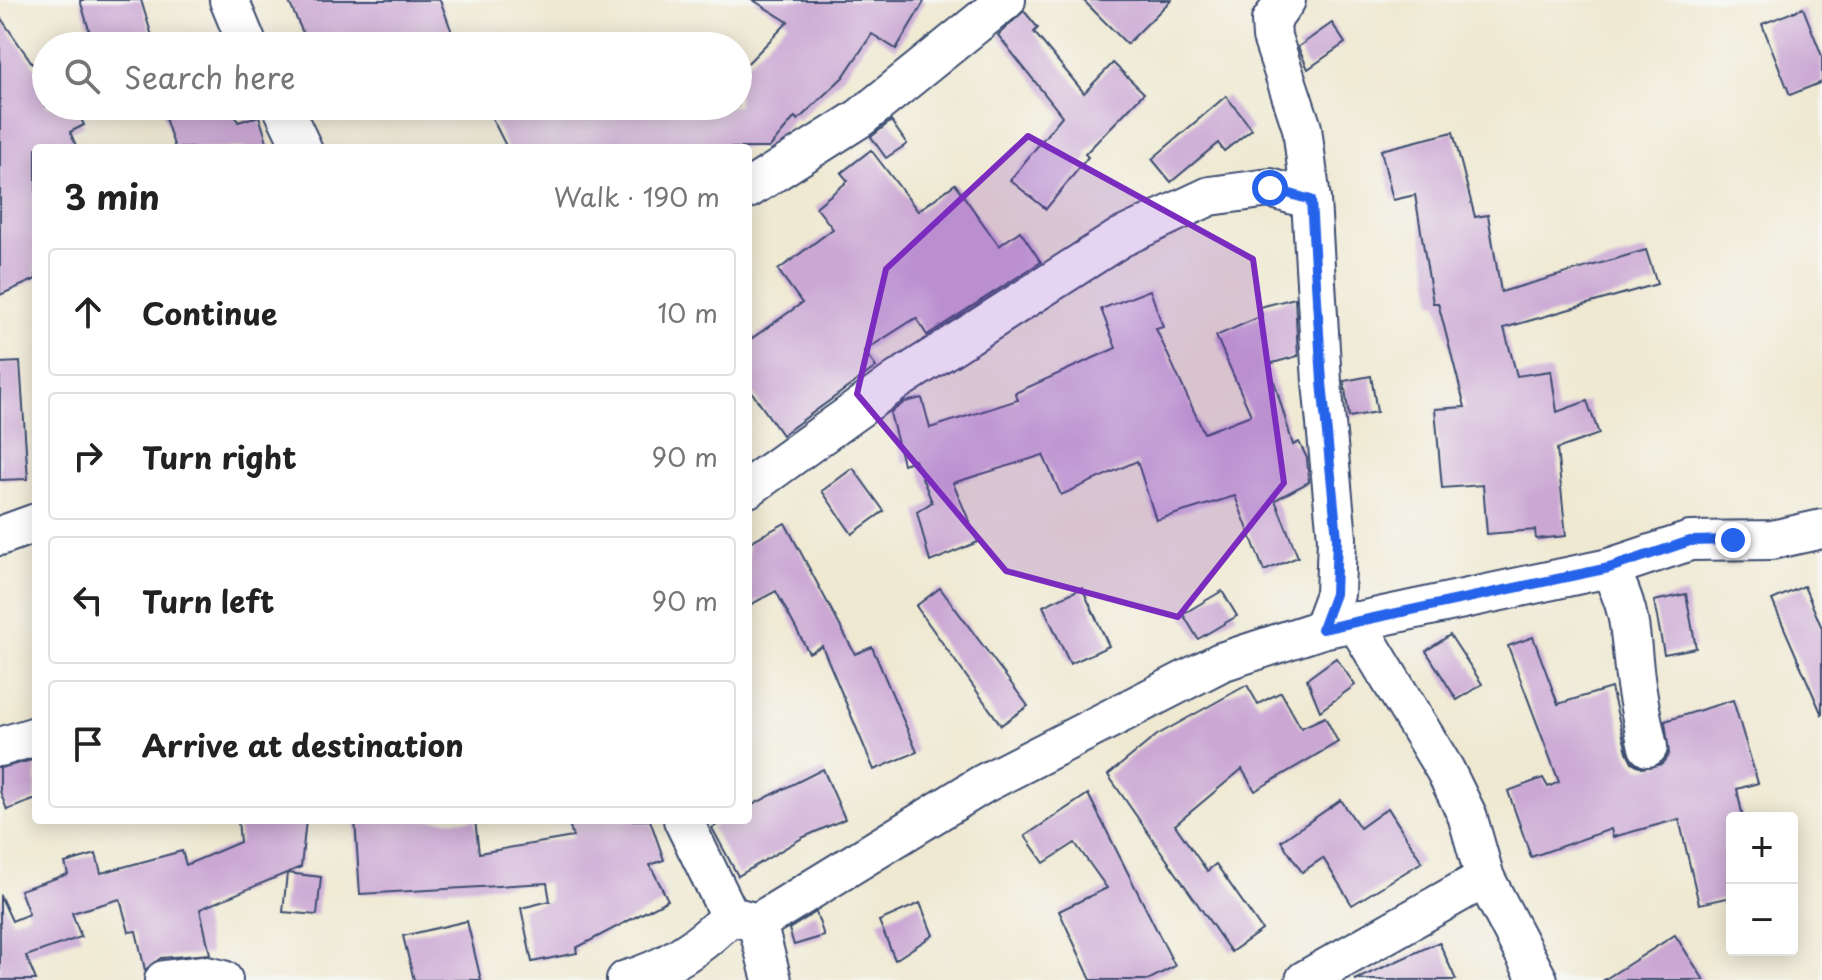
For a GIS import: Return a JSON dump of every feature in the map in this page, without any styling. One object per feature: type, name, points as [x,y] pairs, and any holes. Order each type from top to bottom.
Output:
[{"type":"street","points":[[229,0],[242,32]]},
{"type":"street","points":[[1286,0],[1271,21],[1272,37],[1302,128],[1311,200],[1322,382],[1337,538],[1335,594],[1339,625],[1445,770],[1467,815],[1485,878],[1538,980]]},
{"type":"street","points":[[752,186],[860,118],[989,4]]},
{"type":"street","points":[[289,120],[300,144]]},
{"type":"street","points":[[752,485],[898,380],[1120,238],[1210,196],[1270,188],[1311,200]]},
{"type":"street","points":[[0,536],[32,524]]},
{"type":"street","points":[[626,980],[652,973],[708,938],[983,784],[1221,662],[1339,625],[1609,568],[1690,541],[1772,540],[1822,529]]},
{"type":"street","points":[[1609,568],[1623,595],[1632,629],[1634,677],[1648,747]]},
{"type":"street","points":[[0,747],[32,737]]},
{"type":"street","points":[[685,824],[744,919],[772,980]]},
{"type":"street","points":[[1305,980],[1485,878]]},
{"type":"street","points":[[164,980],[202,975],[223,980]]},
{"type":"highlighted area","points":[[1028,136],[1253,259],[1284,483],[1178,617],[1006,571],[857,394],[886,269]]},
{"type":"building","points":[[80,0],[141,0],[151,32],[90,32]]},
{"type":"building","points":[[288,0],[440,0],[452,32],[303,32]]},
{"type":"building","points":[[753,0],[925,0],[896,49],[872,34],[843,77],[798,120],[795,117],[769,148],[752,148],[752,144],[505,144],[493,120],[752,120],[752,59],[788,22]]},
{"type":"building","points":[[1083,0],[1171,0],[1127,44]]},
{"type":"building","points":[[1803,8],[1822,56],[1822,82],[1790,95],[1762,24]]},
{"type":"building","points":[[1024,11],[1038,28],[1034,32],[1084,93],[1113,63],[1144,93],[1085,154],[1088,157],[1046,209],[1010,180],[1062,116],[998,35]]},
{"type":"building","points":[[0,17],[32,63],[32,120],[82,120],[84,125],[70,132],[75,144],[32,144],[32,281],[0,295]]},
{"type":"building","points":[[1332,23],[1345,43],[1308,69],[1298,47]]},
{"type":"building","points":[[1226,96],[1252,129],[1224,151],[1218,143],[1171,182],[1152,159]]},
{"type":"building","points":[[166,120],[260,120],[268,144],[174,144]]},
{"type":"building","points":[[891,121],[907,144],[886,158],[871,137]]},
{"type":"building","points":[[1453,132],[1475,217],[1488,215],[1501,292],[1646,250],[1657,284],[1504,328],[1517,376],[1551,371],[1557,412],[1587,401],[1599,434],[1557,449],[1566,536],[1536,539],[1535,530],[1487,534],[1483,485],[1442,488],[1435,409],[1465,407],[1438,303],[1433,303],[1415,195],[1393,200],[1381,150]]},
{"type":"building","points":[[871,150],[918,211],[955,184],[999,246],[1020,231],[1041,262],[927,335],[916,318],[864,351],[876,367],[782,435],[752,393],[752,338],[802,303],[778,270],[833,229],[816,207],[848,181],[841,173]]},
{"type":"building","points":[[1150,290],[1163,327],[1156,329],[1204,433],[1251,415],[1216,336],[1262,316],[1260,307],[1295,298],[1298,356],[1269,364],[1293,445],[1299,442],[1307,458],[1309,482],[1275,500],[1298,557],[1264,571],[1235,496],[1156,520],[1137,461],[1061,495],[1043,455],[953,483],[978,542],[930,562],[917,512],[932,502],[915,460],[903,464],[890,413],[905,402],[922,398],[930,428],[1018,400],[1015,393],[1116,348],[1101,309]]},
{"type":"building","points":[[20,362],[28,479],[0,480],[0,363]]},
{"type":"building","points":[[1371,376],[1377,412],[1349,417],[1344,381]]},
{"type":"building","points":[[853,468],[884,511],[852,534],[822,491]]},
{"type":"building","points":[[785,523],[855,654],[872,647],[917,752],[874,770],[822,646],[809,653],[776,591],[752,604],[752,541]]},
{"type":"building","points":[[1804,586],[1822,628],[1822,715],[1772,600]]},
{"type":"building","points":[[940,588],[1028,706],[1001,725],[916,606]]},
{"type":"building","points":[[1082,588],[1109,646],[1070,664],[1043,606]]},
{"type":"building","points":[[1222,591],[1237,616],[1198,639],[1183,614]]},
{"type":"building","points":[[1686,594],[1696,648],[1664,654],[1654,601]]},
{"type":"building","points":[[1450,635],[1482,684],[1457,700],[1426,651]]},
{"type":"building","points":[[1533,637],[1558,704],[1611,688],[1627,752],[1632,762],[1642,768],[1662,764],[1669,754],[1665,721],[1733,700],[1758,783],[1737,789],[1742,812],[1726,812],[1726,898],[1699,904],[1679,819],[1613,837],[1611,829],[1531,857],[1508,791],[1543,778],[1548,787],[1559,782],[1508,646]]},
{"type":"building","points":[[1336,658],[1355,685],[1320,711],[1307,679]]},
{"type":"building","points":[[1247,685],[1258,704],[1281,692],[1301,728],[1325,717],[1338,742],[1255,791],[1242,769],[1175,825],[1207,871],[1216,864],[1262,930],[1231,952],[1108,775],[1157,735]]},
{"type":"building","points":[[32,760],[32,801],[7,810],[0,791],[0,768]]},
{"type":"building","points":[[823,769],[845,819],[804,837],[738,876],[712,828],[719,824],[752,824],[752,805]]},
{"type":"building","points":[[1088,794],[1175,966],[1148,980],[1091,980],[1059,911],[1107,888],[1075,843],[1044,863],[1025,836]]},
{"type":"building","points":[[1341,800],[1360,828],[1388,808],[1422,862],[1352,905],[1323,858],[1302,872],[1281,841]]},
{"type":"building","points":[[238,824],[306,824],[301,867],[200,909],[210,954],[161,958],[145,970],[136,931],[129,932],[120,899],[72,913],[81,937],[26,956],[36,980],[0,980],[0,895],[12,921],[29,914],[20,890],[68,874],[65,863],[96,854],[101,873],[182,851],[186,865],[240,842]]},
{"type":"building","points":[[355,824],[475,824],[479,853],[573,837],[569,824],[651,824],[664,860],[650,865],[668,900],[576,948],[577,953],[532,962],[521,908],[550,901],[547,883],[360,894]]},
{"type":"building","points":[[287,873],[321,877],[317,915],[283,912]]},
{"type":"building","points":[[920,903],[933,935],[895,960],[879,921]]},
{"type":"building","points":[[816,912],[824,936],[794,945],[789,929]]},
{"type":"building","points":[[467,921],[481,980],[414,980],[403,936]]},
{"type":"building","points":[[1675,935],[1704,980],[1604,980]]},
{"type":"building","points":[[1439,942],[1456,980],[1355,980]]},
{"type":"route","points":[[1270,188],[1311,200],[1322,382],[1337,538],[1335,594],[1322,629],[1609,568],[1655,550],[1690,541],[1733,540]]}]
